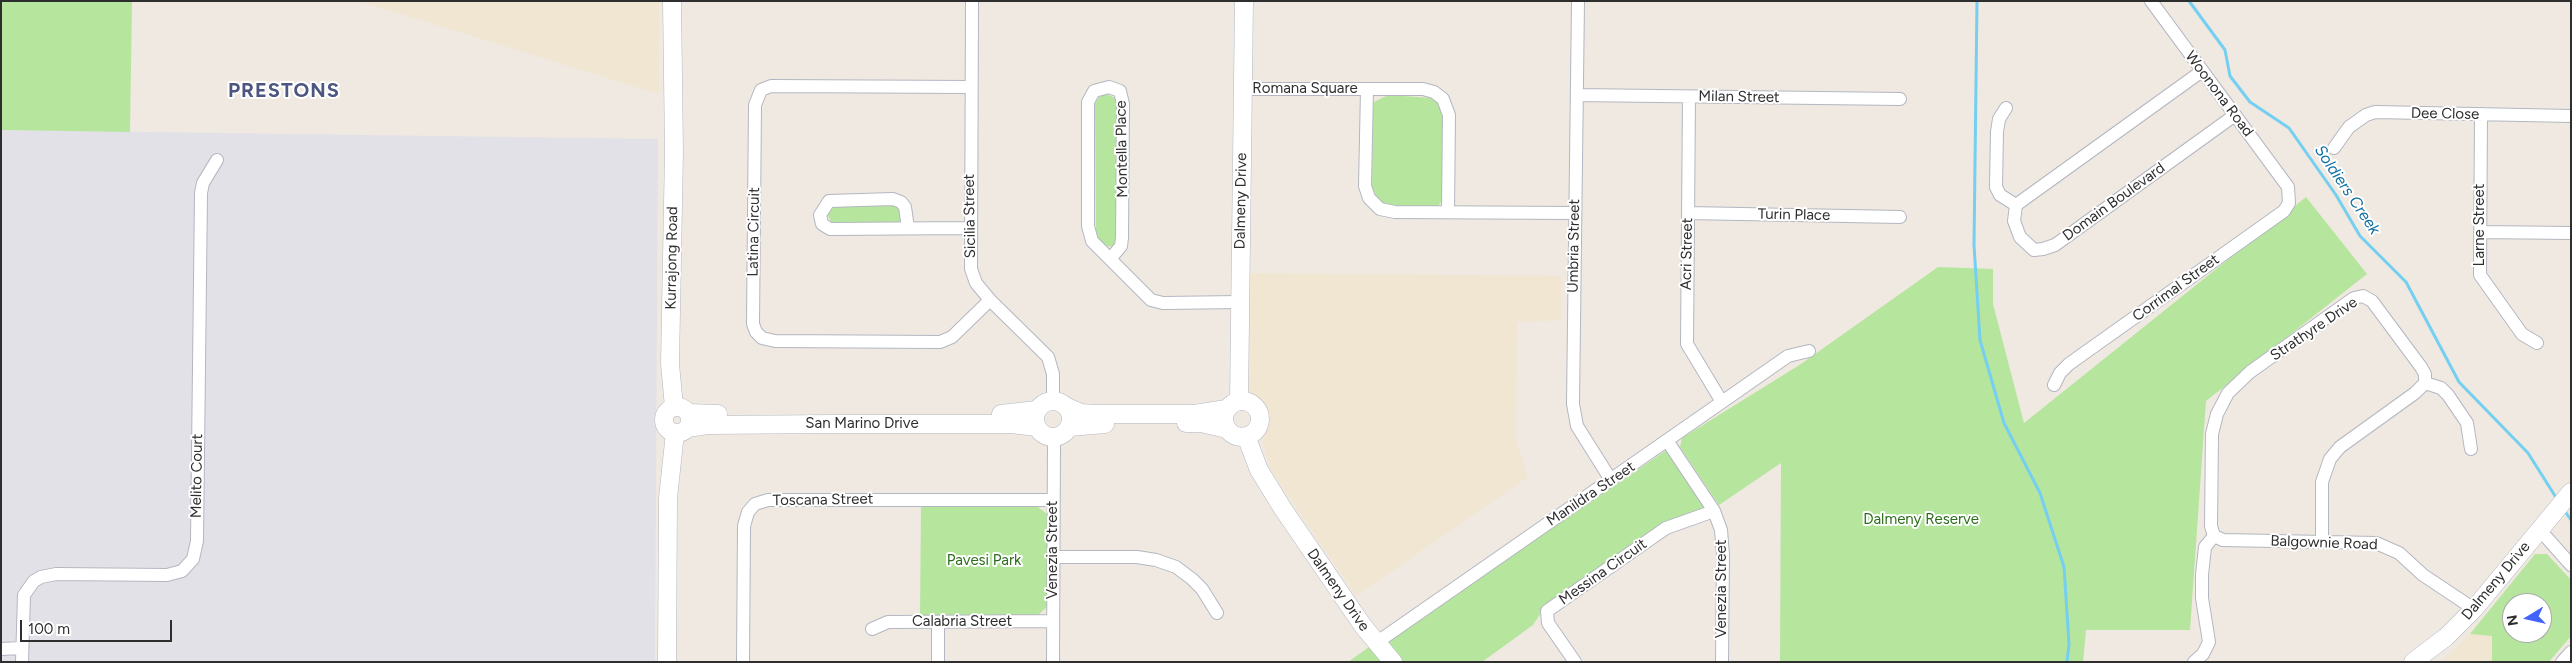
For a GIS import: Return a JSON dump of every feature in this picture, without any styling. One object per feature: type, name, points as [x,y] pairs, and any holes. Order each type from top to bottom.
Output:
[{"type":"street","name":"Kurrajong Road","points":[[667,662],[668,498],[681,420],[670,364],[674,109],[671,99],[672,1]]},
{"type":"street","name":"Kurrajong Road","points":[[674,109],[678,100],[679,1]]},
{"type":"street","name":"Sicilia Street","points":[[972,1],[970,87],[970,228],[972,269],[976,282],[990,300],[1048,357],[1060,403]]},
{"type":"street","name":"Dalmeny Drive","points":[[1233,405],[1239,302],[1244,1]]},
{"type":"street","name":"Umbria Street","points":[[1578,1],[1574,214],[1574,418],[1611,480]]},
{"type":"street","name":"Woonona Road","points":[[2151,1],[2288,188]]},
{"type":"street","points":[[2006,108],[2000,119],[1997,132],[1996,187],[2000,195],[2016,204],[2202,71]]},
{"type":"street","name":"Latina Circuit","points":[[970,87],[771,86],[761,90],[755,105],[753,324],[756,332],[762,338],[775,342],[940,342],[952,337],[990,300]]},
{"type":"street","name":"Montella Place","points":[[1111,258],[1121,246],[1122,238],[1123,104],[1120,91],[1109,87],[1094,91],[1088,102],[1088,226],[1092,241],[1151,300],[1163,303],[1239,302]]},
{"type":"street","name":"Romana Square","points":[[1244,89],[1423,89],[1434,92],[1443,99],[1448,115],[1448,212]]},
{"type":"street","name":"Romana Square","points":[[1367,89],[1365,186],[1369,198],[1377,207],[1388,212],[1574,214]]},
{"type":"street","name":"Milan Street","points":[[1577,95],[1900,99]]},
{"type":"street","name":"Acri Street","points":[[1689,97],[1686,344],[1722,402]]},
{"type":"street","name":"Dee Close","points":[[2334,148],[2349,127],[2366,115],[2375,112],[2571,116]]},
{"type":"street","name":"Larne Street","points":[[2481,114],[2480,232],[2482,280],[2522,334],[2537,343]]},
{"type":"street","name":"Domain Boulevard","points":[[2016,204],[2014,221],[2020,238],[2034,250],[2050,247],[2235,115]]},
{"type":"street","name":"Melito Court","points":[[22,662],[24,595],[34,582],[41,577],[56,574],[167,575],[182,571],[193,559],[197,540],[201,194],[203,183],[217,160]]},
{"type":"street","name":"Corrimal Street","points":[[2054,386],[2060,373],[2069,364],[2284,211],[2290,198],[2288,188]]},
{"type":"street","points":[[908,228],[905,207],[901,202],[893,199],[829,202],[820,215],[822,224],[830,229],[970,228]]},
{"type":"street","name":"Turin Place","points":[[1688,214],[1900,217]]},
{"type":"street","points":[[2480,232],[2571,234]]},
{"type":"street","name":"Strathyre Drive","points":[[2214,536],[2211,526],[2213,428],[2220,407],[2228,393],[2250,372],[2354,298],[2363,296],[2372,302],[2420,367],[2424,374],[2425,383]]},
{"type":"street","name":"Manildra Street","points":[[1376,643],[1668,442],[1788,356],[1809,351]]},
{"type":"street","points":[[2322,541],[2322,482],[2330,459],[2340,447],[2415,393],[2425,383],[2441,388],[2448,395],[2467,423],[2471,449]]},
{"type":"street","points":[[1060,403],[1072,416],[1070,427],[1063,434],[1054,437],[1042,433],[1037,419],[1043,403],[1060,403],[1082,413],[1096,414],[1196,414],[1233,405],[1254,406],[1260,415],[1255,431],[1246,436],[1233,434],[1227,429],[1201,423],[1094,424],[1070,427]]},
{"type":"street","points":[[1227,429],[1224,419],[1233,405]]},
{"type":"street","name":"San Marino Drive","points":[[681,420],[1012,414],[1037,419]]},
{"type":"street","name":"Dalmeny Drive","points":[[1246,436],[1254,461],[1323,570],[1376,643],[1393,662]]},
{"type":"street","name":"Venezia Street","points":[[1053,662],[1052,500],[1054,437]]},
{"type":"street","name":"Venezia Street","points":[[1668,442],[1714,511],[1721,530],[1723,555],[1722,662]]},
{"type":"street","name":"Dalmeny Drive","points":[[2414,662],[2446,637],[2474,609],[2571,492]]},
{"type":"street","name":"Toscana Street","points":[[743,662],[744,526],[748,512],[755,504],[768,500],[1052,500]]},
{"type":"street","name":"Messina Circuit","points":[[1575,662],[1548,623],[1547,611],[1670,526],[1714,511]]},
{"type":"street","points":[[2538,530],[2571,566]]},
{"type":"street","points":[[2194,662],[2203,654],[2209,642],[2202,598],[2202,575],[2205,546],[2214,536]]},
{"type":"street","name":"Balgownie Road","points":[[2214,536],[2223,540],[2376,543],[2390,548],[2423,574],[2474,609]]},
{"type":"street","points":[[1053,557],[1137,557],[1156,560],[1176,568],[1192,578],[1202,589],[1217,613]]},
{"type":"street","name":"Calabria Street","points":[[872,629],[888,622],[1053,621]]},
{"type":"street","points":[[938,622],[938,662]]},
{"type":"street","points":[[1,649],[22,648]]},
{"type":"street","points":[[2562,662],[2571,652]]},
{"type":"shaded area","points":[[359,1],[659,1],[659,94]]},
{"type":"shaded area","points":[[1,130],[658,139],[655,662],[1,662]]},
{"type":"shaded area","points":[[1248,273],[1561,276],[1561,320],[1517,322],[1516,439],[1528,477],[1356,596],[1272,472],[1265,452],[1261,437],[1264,428],[1264,408],[1256,397],[1248,391]]},
{"type":"shaded area","points":[[2470,634],[2492,636],[2492,662],[2441,662]]},
{"type":"green space","points":[[1,1],[132,1],[130,132],[1,130]]},
{"type":"green space","points":[[1101,95],[1109,95],[1115,98],[1118,104],[1117,242],[1113,247],[1107,246],[1099,240],[1096,232],[1095,103]]},
{"type":"green space","points":[[1388,95],[1433,98],[1441,106],[1445,119],[1443,200],[1438,206],[1430,208],[1395,207],[1384,205],[1376,197],[1372,186],[1373,110],[1374,102]]},
{"type":"green space","name":"Dalmeny Reserve","points":[[2306,197],[2367,274],[2206,401],[2190,630],[2086,630],[2083,662],[1780,662],[1781,463],[1719,505],[1680,447],[1682,438],[1801,364],[1938,267],[1993,269],[1993,304],[2024,423]]},
{"type":"green space","points":[[893,204],[901,208],[903,215],[900,222],[892,225],[838,225],[832,223],[827,214],[831,207]]},
{"type":"green space","points":[[1668,449],[1705,508],[1667,523],[1541,613],[1533,625],[1482,662],[1402,662],[1384,643]]},
{"type":"green space","name":"Pavesi Park","points":[[921,507],[1038,507],[1048,515],[1048,606],[1037,616],[920,616]]},
{"type":"green space","points":[[2535,554],[2547,554],[2571,580],[2571,636],[2549,662],[2492,662],[2492,636],[2470,634],[2502,595],[2502,643],[2552,643],[2552,593],[2503,593]]},
{"type":"green space","points":[[1372,645],[1387,662],[1348,662]]},
{"type":"waterway","points":[[1977,1],[1974,245],[1980,340],[2004,423],[2040,493],[2064,567],[2069,644],[2067,662]]},
{"type":"waterway","name":"Soldiers Creek","points":[[2189,1],[2225,50],[2230,76],[2250,102],[2289,128],[2336,195],[2360,236],[2406,282],[2459,382],[2528,453],[2557,499]]},
{"type":"waterway","name":"Soldiers Creek","points":[[2564,510],[2571,520]]},
{"type":"district","name":"PRESTONS","points":[[284,91]]}]
